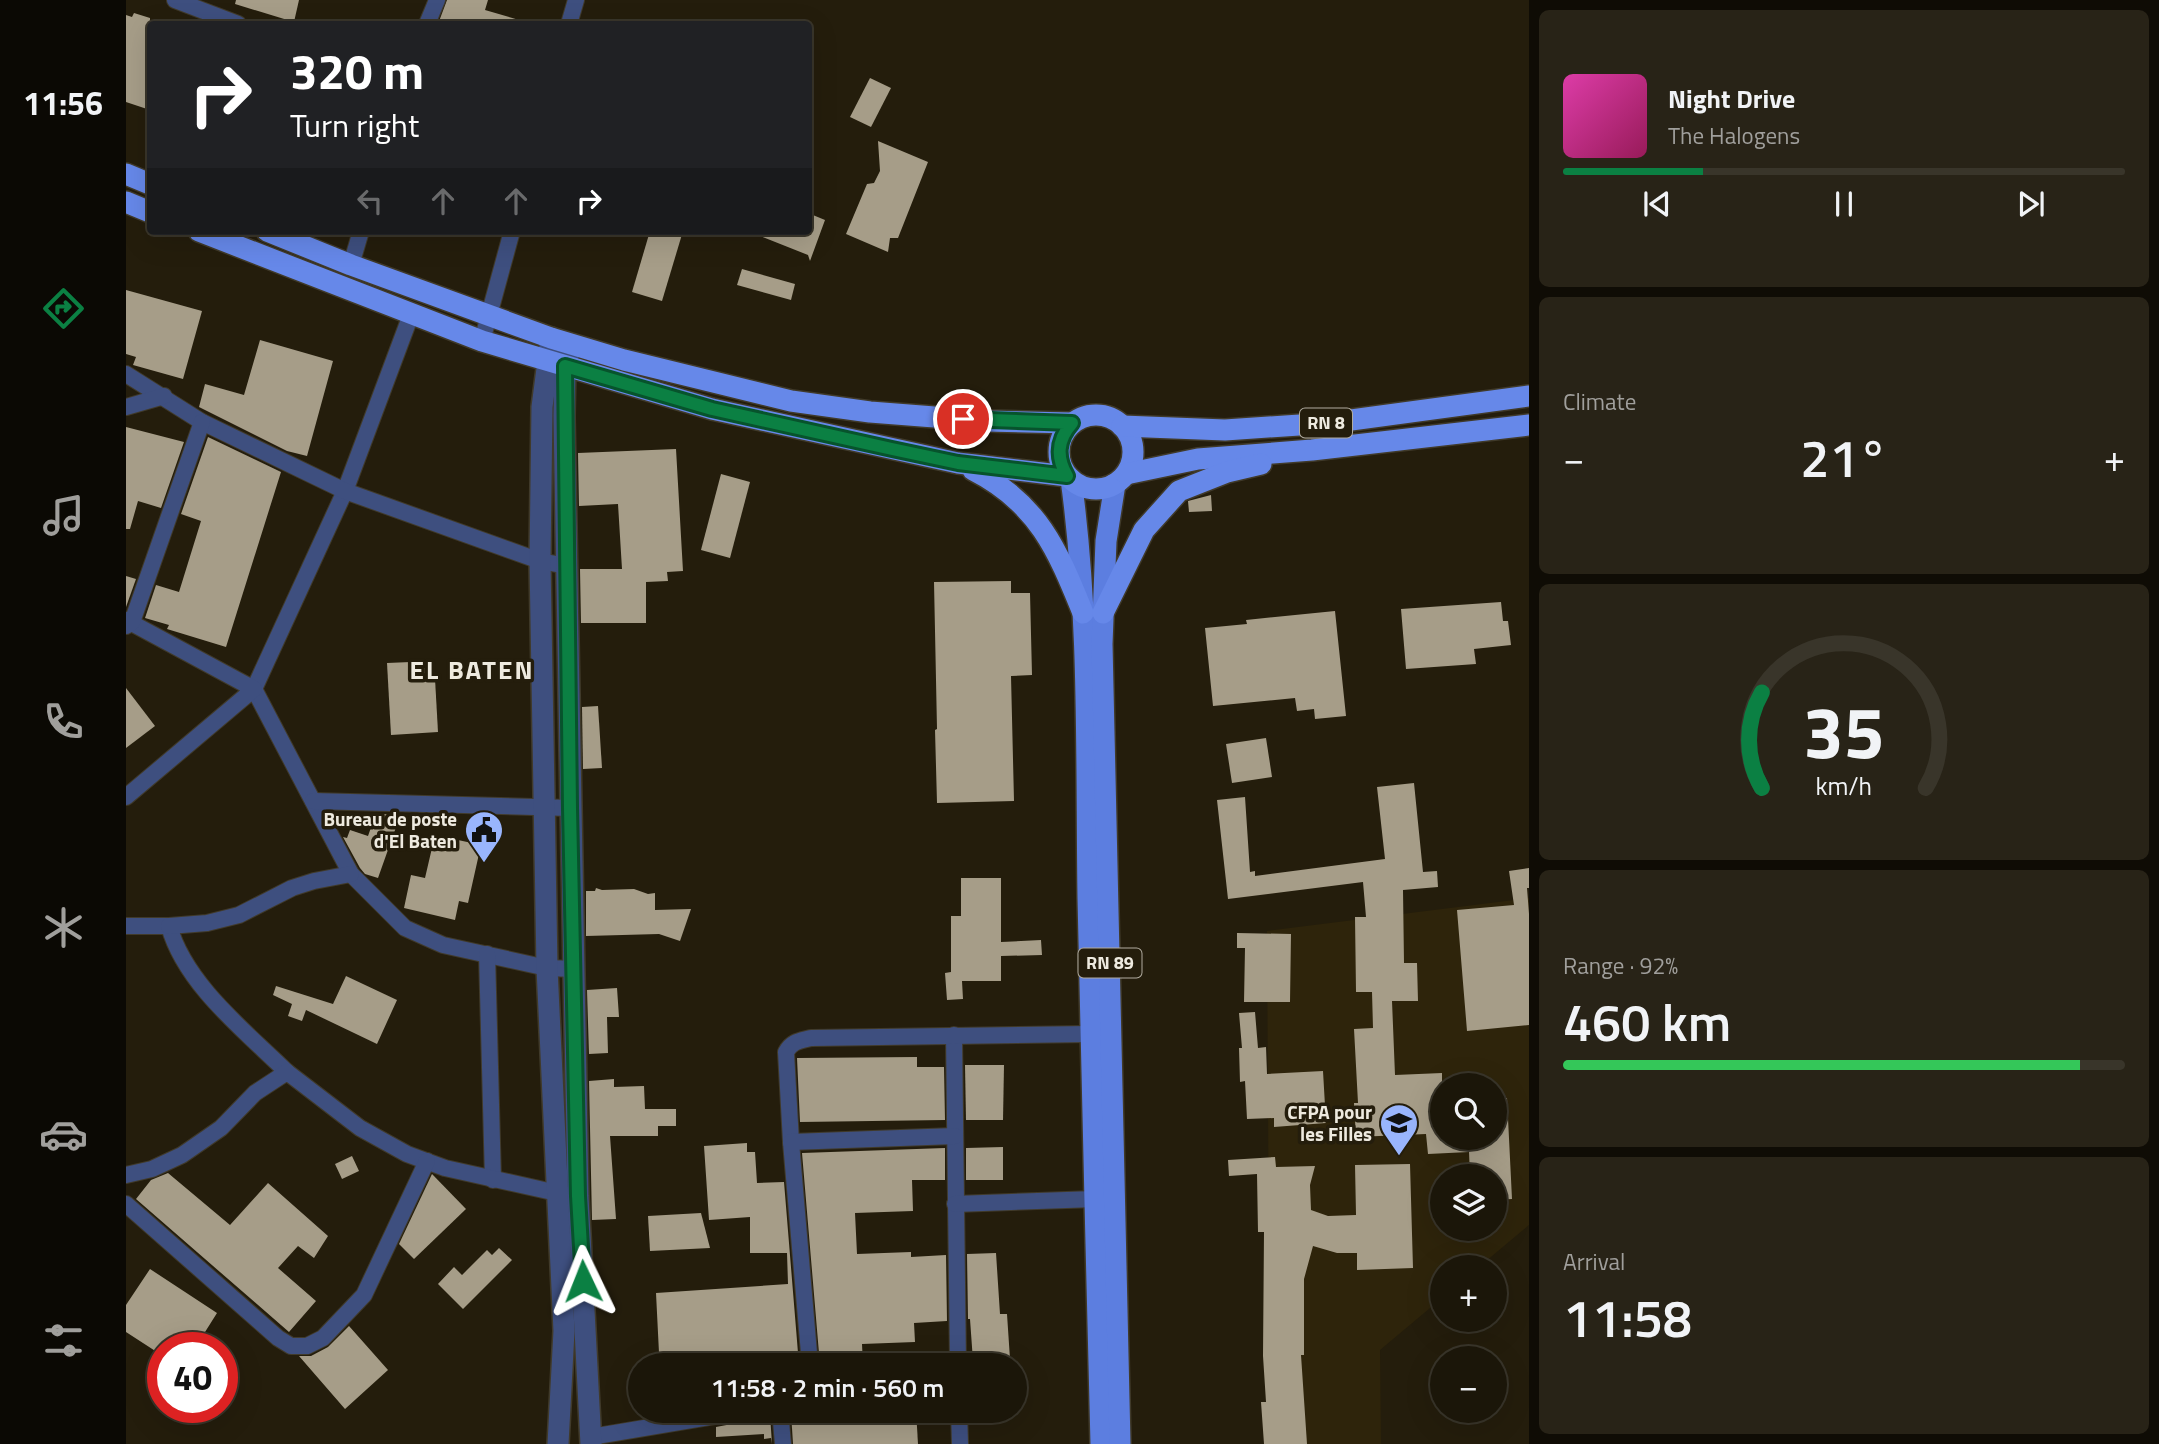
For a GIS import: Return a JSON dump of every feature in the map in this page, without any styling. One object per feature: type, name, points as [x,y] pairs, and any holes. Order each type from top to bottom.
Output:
[{"type":"highway","points":[[126,174],[147,183]]},
{"type":"highway","points":[[126,202],[147,211]]},
{"type":"highway","points":[[210,235],[482,341],[712,409],[958,463],[1069,478],[1090,489],[1103,489],[1121,479],[1133,458],[1131,440],[1122,426],[1110,418],[1097,415],[1072,423],[1064,432],[1060,443],[1061,466],[1069,478]]},
{"type":"highway","points":[[277,235],[489,317],[561,341],[624,360],[792,401],[896,414],[986,421],[1072,423]]},
{"type":"highway","name":"RN 8","points":[[1122,426],[1238,429],[1329,423],[1529,396]]},
{"type":"highway","name":"RN 8","points":[[1121,479],[1198,459],[1312,450],[1529,425]]},
{"type":"highway","points":[[958,463],[998,483],[1023,506],[1049,538],[1093,613],[1144,530],[1180,491],[1227,472],[1312,450]]},
{"type":"main road","points":[[1069,478],[1093,613],[1090,1034],[1103,1146],[1095,1199],[1101,1444]]},
{"type":"main road","name":"RN 89","points":[[1120,1444],[1103,1146],[1093,613],[1121,479]]},
{"type":"street","points":[[175,0],[230,21]]},
{"type":"street","points":[[428,21],[437,0]]},
{"type":"street","points":[[569,21],[570,2]]},
{"type":"street","points":[[351,265],[360,235]]},
{"type":"street","points":[[482,341],[511,235]]},
{"type":"street","points":[[126,797],[254,689],[345,491],[412,312]]},
{"type":"street","points":[[561,341],[542,407],[540,561],[547,968],[556,1194],[573,1279],[585,1322],[591,1440],[682,1423]]},
{"type":"street","points":[[556,363],[567,566],[578,1196],[573,1279],[564,1331],[558,1444]]},
{"type":"street","points":[[126,374],[202,422],[345,491],[540,561],[567,566]]},
{"type":"street","points":[[126,407],[164,396]]},
{"type":"street","points":[[202,422],[128,623],[254,689],[351,874],[405,928],[443,945],[547,968],[575,970]]},
{"type":"street","points":[[313,801],[570,808]]},
{"type":"street","points":[[126,926],[207,923],[239,915],[292,888],[351,874]]},
{"type":"street","points":[[169,926],[181,959],[228,1015],[287,1072],[360,1128],[407,1154],[427,1161],[493,1180],[556,1194],[578,1196]]},
{"type":"street","points":[[487,954],[493,1180]]},
{"type":"street","points":[[809,1353],[791,1142],[786,1052],[790,1044],[811,1038],[1090,1034]]},
{"type":"street","points":[[954,1035],[958,1353]]},
{"type":"street","points":[[126,1175],[152,1169],[182,1155],[222,1128],[255,1093],[287,1072]]},
{"type":"street","points":[[791,1142],[955,1136]]},
{"type":"street","points":[[126,1203],[278,1338],[291,1346],[307,1346],[323,1338],[364,1294],[427,1161]]},
{"type":"street","points":[[954,1204],[1095,1199]]},
{"type":"street","points":[[781,1423],[783,1444]]},
{"type":"street","points":[[959,1423],[960,1444]]},
{"type":"shaded area","name":"CFPA pour les Filles","points":[[1529,898],[1529,1225],[1493,1255],[1430,1255],[1430,1308],[1380,1350],[1381,1444],[1270,1444],[1267,931]]},
{"type":"building","points":[[236,0],[299,0],[294,21],[235,4]]},
{"type":"building","points":[[447,0],[488,0],[485,10],[519,20],[519,21],[439,21]]},
{"type":"building","points":[[134,13],[150,18],[150,21],[147,21],[147,109],[126,102],[126,15],[132,17]]},
{"type":"building","points":[[870,78],[891,88],[871,127],[850,117]]},
{"type":"building","points":[[878,141],[928,162],[898,238],[890,238],[888,252],[846,234],[867,184],[874,183],[880,171]]},
{"type":"building","points":[[812,215],[825,220],[810,261],[808,255],[758,235],[812,235]]},
{"type":"building","points":[[649,235],[682,235],[662,301],[632,292]]},
{"type":"building","points":[[742,269],[795,284],[791,300],[737,285]]},
{"type":"building","points":[[126,290],[202,311],[183,379],[133,365],[136,357],[126,354]]},
{"type":"building","points":[[260,340],[333,361],[307,456],[287,451],[199,407],[205,384],[244,395]]},
{"type":"building","points":[[126,427],[184,442],[161,508],[138,501],[130,529],[126,529]]},
{"type":"building","points":[[208,437],[281,472],[226,647],[167,629],[169,625],[145,618],[156,585],[179,592],[201,521],[181,514]]},
{"type":"building","points":[[676,449],[683,571],[667,572],[668,581],[646,582],[646,623],[581,623],[580,569],[622,569],[618,504],[579,506],[578,453]]},
{"type":"building","points":[[721,474],[750,482],[730,558],[701,550]]},
{"type":"building","points":[[1211,495],[1212,511],[1189,512],[1188,501]]},
{"type":"building","points":[[126,576],[136,579],[126,607]]},
{"type":"building","points":[[1011,581],[1011,593],[1030,593],[1032,675],[1011,676],[1014,801],[937,803],[934,582]]},
{"type":"building","points":[[1501,602],[1503,621],[1508,621],[1511,645],[1474,649],[1476,664],[1406,669],[1401,609]]},
{"type":"building","points":[[1335,611],[1346,716],[1315,719],[1314,709],[1297,711],[1295,698],[1213,706],[1205,628],[1247,624],[1246,620]]},
{"type":"building","points":[[434,661],[438,732],[391,735],[387,663]]},
{"type":"building","points":[[126,688],[155,726],[126,748]]},
{"type":"building","points":[[598,706],[602,768],[583,769],[582,707]]},
{"type":"building","points":[[1266,738],[1272,777],[1232,783],[1226,744]]},
{"type":"building","points":[[1414,783],[1423,872],[1437,871],[1438,887],[1403,890],[1404,963],[1417,963],[1418,1001],[1392,1001],[1395,1075],[1430,1074],[1430,1150],[1507,1150],[1507,1098],[1512,1199],[1507,1199],[1507,1164],[1470,1164],[1469,1152],[1428,1154],[1426,1134],[1356,1137],[1354,1103],[1358,1103],[1354,1029],[1373,1028],[1372,992],[1356,992],[1355,917],[1366,917],[1363,882],[1228,899],[1217,800],[1245,797],[1250,872],[1255,871],[1255,876],[1385,859],[1377,787]]},
{"type":"building","points":[[376,813],[400,816],[378,878],[365,874],[343,837],[347,838],[350,830],[368,836]]},
{"type":"building","points":[[435,835],[481,845],[468,903],[459,901],[455,920],[404,908],[411,875],[425,878]]},
{"type":"building","points":[[1529,868],[1529,1025],[1467,1031],[1457,910],[1514,905],[1509,871]]},
{"type":"building","points":[[961,878],[1001,878],[1001,942],[1041,940],[1042,955],[1001,956],[1001,981],[962,981],[963,999],[947,1000],[945,973],[951,972],[951,916],[961,916]]},
{"type":"building","points":[[596,888],[634,889],[648,894],[655,893],[655,910],[691,909],[680,941],[659,934],[586,936],[586,891],[595,891]]},
{"type":"building","points":[[1237,933],[1291,934],[1290,1002],[1244,1002],[1245,948],[1237,948]]},
{"type":"building","points":[[346,976],[397,1000],[377,1044],[306,1010],[302,1021],[288,1016],[292,1004],[273,995],[276,986],[333,1004]]},
{"type":"building","points":[[617,988],[619,1017],[607,1017],[608,1053],[589,1054],[587,990]]},
{"type":"building","points":[[1255,1012],[1258,1048],[1266,1047],[1267,1074],[1323,1071],[1326,1123],[1274,1127],[1274,1118],[1247,1119],[1245,1081],[1240,1082],[1239,1048],[1242,1048],[1239,1013]]},
{"type":"building","points":[[917,1057],[917,1067],[944,1067],[945,1120],[800,1122],[797,1058]]},
{"type":"building","points":[[965,1065],[1004,1065],[1003,1120],[966,1120]]},
{"type":"building","points":[[614,1079],[614,1087],[644,1086],[645,1109],[676,1109],[676,1126],[658,1126],[658,1136],[610,1136],[616,1219],[592,1220],[589,1081]]},
{"type":"building","points":[[747,1143],[747,1152],[755,1152],[757,1183],[784,1182],[798,1353],[659,1353],[656,1293],[788,1284],[787,1253],[750,1253],[750,1217],[709,1220],[704,1146]]},
{"type":"building","points":[[1003,1147],[1003,1180],[966,1180],[966,1148]]},
{"type":"building","points":[[945,1148],[945,1180],[912,1180],[913,1211],[855,1213],[857,1254],[911,1252],[911,1257],[946,1255],[947,1321],[914,1323],[915,1342],[862,1344],[862,1353],[819,1353],[802,1153]]},
{"type":"building","points":[[352,1156],[359,1171],[342,1179],[335,1164]]},
{"type":"building","points":[[1275,1157],[1276,1167],[1315,1166],[1310,1185],[1311,1210],[1328,1216],[1356,1215],[1355,1165],[1410,1164],[1413,1268],[1357,1270],[1357,1253],[1337,1253],[1313,1246],[1304,1279],[1304,1355],[1301,1355],[1307,1444],[1264,1444],[1261,1402],[1266,1402],[1263,1356],[1264,1232],[1258,1232],[1257,1174],[1229,1176],[1228,1160]]},
{"type":"building","points":[[168,1173],[230,1225],[268,1183],[328,1236],[314,1258],[298,1246],[278,1268],[316,1301],[289,1332],[136,1199],[151,1180]]},
{"type":"building","points":[[432,1174],[466,1209],[414,1259],[399,1244]]},
{"type":"building","points":[[701,1213],[710,1248],[650,1251],[648,1216]]},
{"type":"building","points":[[499,1248],[512,1260],[463,1309],[438,1284],[454,1267],[462,1275],[487,1250],[492,1255]]},
{"type":"building","points":[[996,1253],[1000,1314],[1007,1314],[1010,1353],[972,1353],[968,1319],[967,1254]]},
{"type":"building","points":[[150,1269],[217,1313],[205,1332],[147,1332],[147,1346],[126,1332],[126,1305]]},
{"type":"building","points":[[349,1326],[388,1370],[345,1409],[299,1356],[311,1356],[328,1347]]},
{"type":"building","points":[[737,1423],[771,1423],[772,1444],[771,1438],[764,1439],[764,1434],[716,1437],[716,1427]]},
{"type":"building","points":[[792,1423],[917,1423],[918,1444],[793,1444]]},
{"type":"place","name":"Bureau de poste d'El Baten","points":[[484,864]]},
{"type":"place","name":"CFPA pour les Filles","points":[[1399,1157]]},
{"type":"district","name":"EL BATEN","points":[[472,670]]},
{"type":"route","points":[[583,1281],[578,1196],[570,808],[565,366],[712,409],[892,449],[958,463],[1067,476],[1061,466],[1060,443],[1064,432],[1072,423],[963,419]]}]
